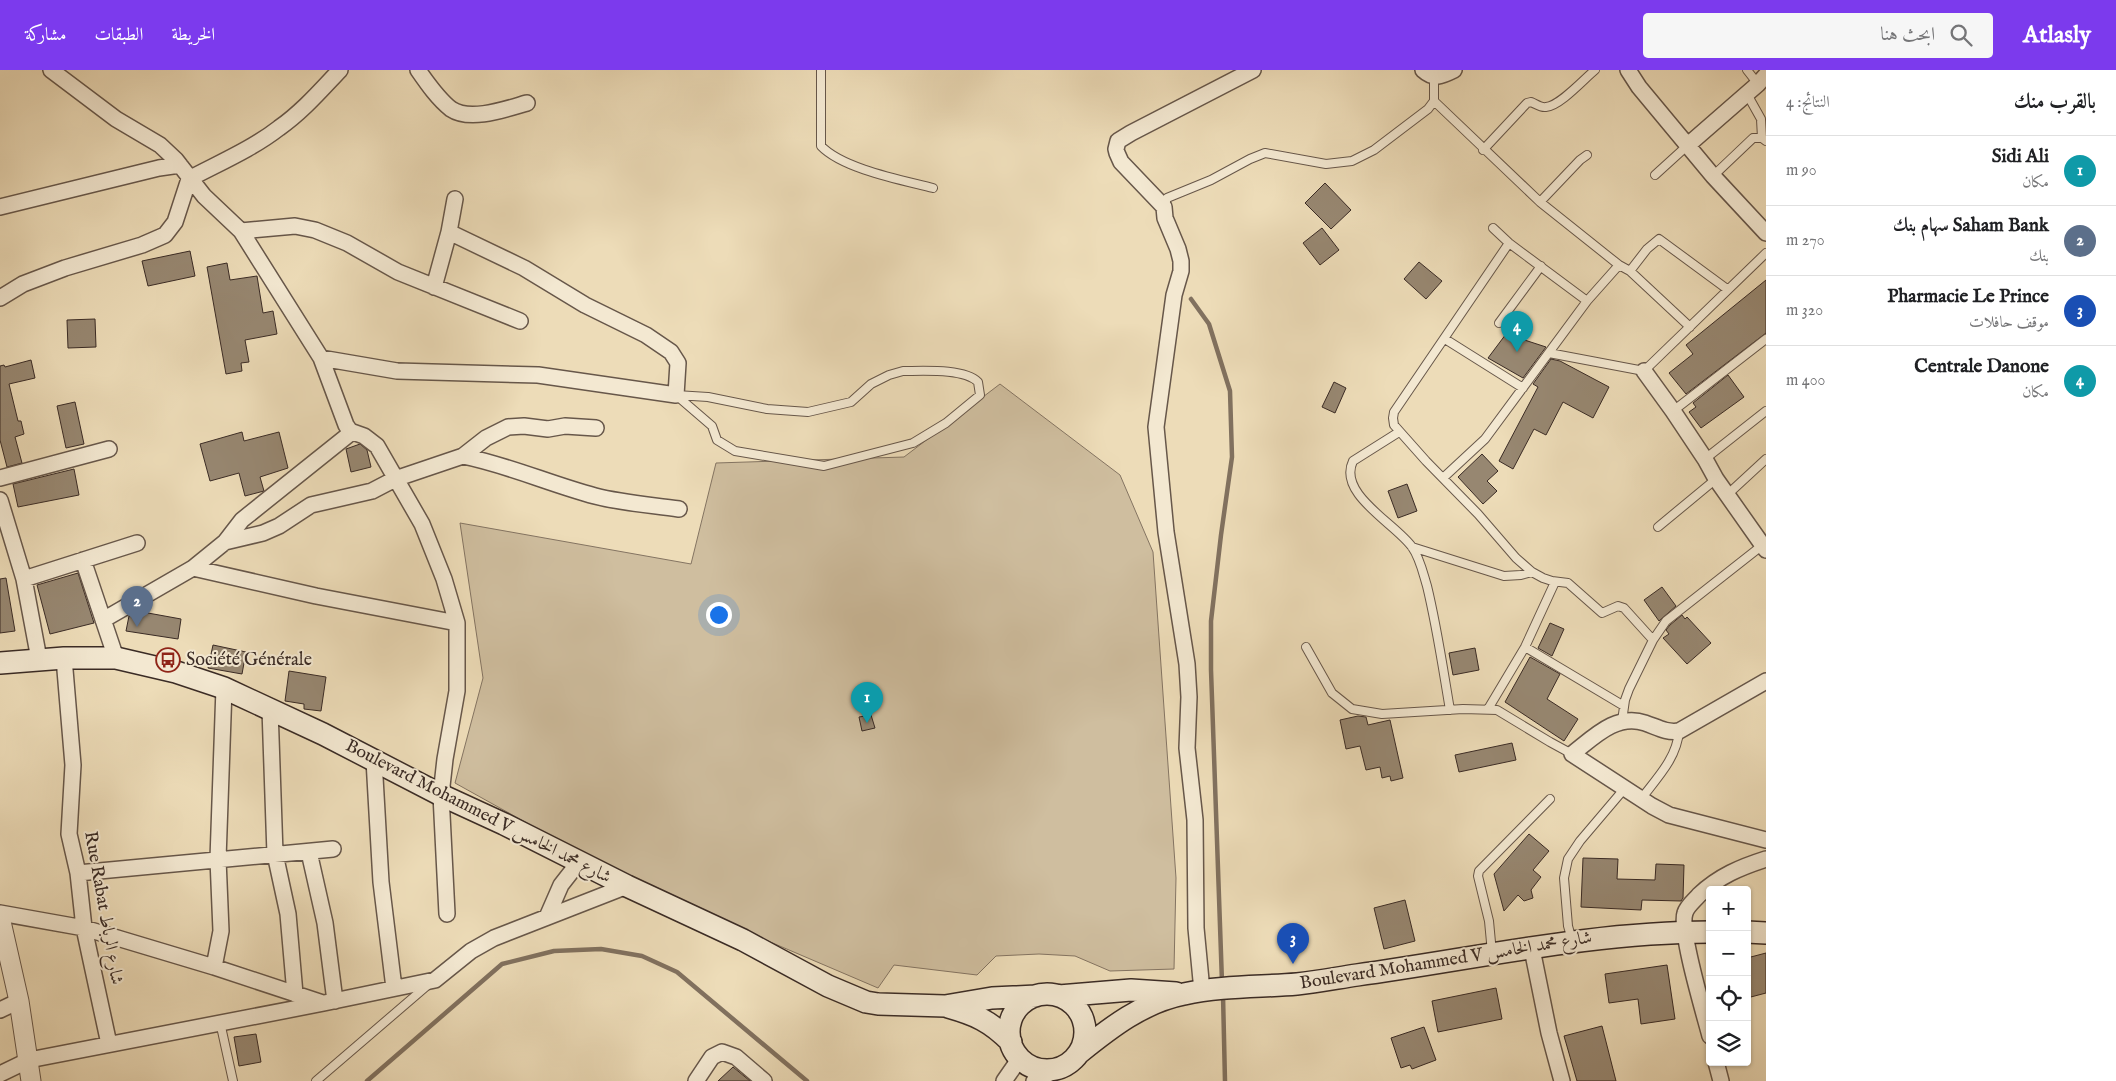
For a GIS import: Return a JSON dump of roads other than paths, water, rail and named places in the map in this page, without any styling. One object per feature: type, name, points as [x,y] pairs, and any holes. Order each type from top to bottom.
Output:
[{"type":"main road","name":"Boulevard Mohammed V شارع محمد الخامس","points":[[0,663],[39,659],[116,658],[176,672],[224,688],[374,760],[627,886],[743,940],[828,986],[860,999],[878,1004],[945,1006],[992,998],[1036,996]]},
{"type":"main road","name":"Boulevard Mohammed V شارع محمد الخامس","points":[[1060,996],[1131,990],[1202,991],[1263,985],[1298,984],[1532,949],[1573,941],[1650,933],[1706,932]]},
{"type":"main road","points":[[1751,932],[1766,933]]},
{"type":"main road","name":"Boulevard Mohammed V شارع محمد الخامس","points":[[1071,1059],[1112,1026],[1148,1006],[1202,991]]},
{"type":"main road","points":[[1048,994],[1060,996],[1070,1001],[1084,1019],[1084,1042],[1071,1059],[1052,1069],[1041,1069],[1030,1065],[1016,1050],[1010,1033],[1014,1014],[1020,1006],[1036,996],[1048,994]]},
{"type":"main road","name":"Boulevard Mohammed V شارع محمد الخامس","points":[[945,1006],[983,1019],[997,1028],[1016,1050]]},
{"type":"street","points":[[51,70],[116,119],[160,145],[180,165],[189,179],[241,231],[321,358],[346,425],[352,432],[364,436],[377,446],[422,524],[444,579],[457,624],[457,691],[445,759],[441,795],[446,914]]},
{"type":"street","points":[[0,298],[23,284],[65,268],[142,245],[165,235],[175,222],[189,179],[260,141],[280,128],[340,70]]},
{"type":"street","points":[[418,70],[444,103],[458,112],[491,113],[527,103]]},
{"type":"street","points":[[1202,991],[1196,928],[1195,820],[1187,748],[1189,697],[1187,664],[1166,532],[1156,427],[1174,295],[1181,271],[1178,249],[1165,218],[1164,207],[1121,162],[1116,149],[1118,141],[1252,70]]},
{"type":"street","points":[[1429,74],[1442,76],[1454,70]]},
{"type":"street","points":[[1628,70],[1639,88],[1713,176],[1766,234]]},
{"type":"street","points":[[1688,145],[1762,80]]},
{"type":"street","points":[[0,207],[158,168],[180,165]]},
{"type":"street","points":[[434,287],[449,232],[455,199]]},
{"type":"street","points":[[241,231],[295,226],[315,230],[347,243],[398,272],[520,321]]},
{"type":"street","points":[[321,358],[397,372],[538,374],[676,395],[678,364],[671,352],[646,335],[585,305],[524,268],[449,232]]},
{"type":"street","points":[[1644,371],[1706,459],[1727,495],[1765,546]]},
{"type":"street","points":[[226,542],[263,533],[279,526],[311,505],[372,491],[395,479],[463,456],[486,438],[508,427],[524,426],[548,429],[564,426],[596,428]]},
{"type":"street","points":[[104,620],[193,568],[226,542],[242,520],[352,432]]},
{"type":"street","points":[[0,478],[109,449]]},
{"type":"street","points":[[463,456],[509,467],[596,496],[679,508]]},
{"type":"street","points":[[0,500],[24,579],[39,659]]},
{"type":"street","points":[[24,579],[137,543]]},
{"type":"street","points":[[82,560],[116,658]]},
{"type":"street","points":[[193,568],[316,596],[457,624]]},
{"type":"street","name":"Rue Rabat شارع الرباط","points":[[64,658],[73,765],[69,834],[78,873],[84,928],[109,1044]]},
{"type":"street","points":[[1766,681],[1679,731],[1667,732],[1643,722],[1622,721],[1605,729],[1572,754],[1641,799],[1670,815],[1766,840]]},
{"type":"street","points":[[214,967],[221,931],[218,859],[224,688]]},
{"type":"street","points":[[270,709],[275,854],[288,914],[296,994]]},
{"type":"street","points":[[374,760],[381,882],[394,988]]},
{"type":"street","points":[[78,873],[333,849]]},
{"type":"street","points":[[309,852],[325,924],[330,1002]]},
{"type":"street","points":[[1706,1021],[1685,932],[1685,913],[1693,901],[1708,886],[1737,869],[1766,859]]},
{"type":"street","points":[[547,917],[561,885],[579,862]]},
{"type":"street","points":[[0,1074],[29,1060],[434,980],[471,951],[505,933],[627,886]]},
{"type":"street","points":[[0,913],[84,928],[296,994],[330,1002]]},
{"type":"street","points":[[0,917],[19,1001],[32,1081]]},
{"type":"street","points":[[1532,949],[1549,1034],[1562,1081]]},
{"type":"street","points":[[0,1010],[19,1001]]},
{"type":"street","points":[[1004,1081],[1016,1050]]},
{"type":"street","points":[[696,1081],[712,1057],[722,1052],[736,1057],[764,1081]]},
{"type":"street","points":[[1034,1081],[1071,1059]]},
{"type":"street","points":[[1717,1066],[1721,1081]]},
{"type":"lane","points":[[821,70],[821,146],[830,156],[870,171],[933,188]]},
{"type":"lane","points":[[1483,150],[1526,103],[1531,102],[1542,107],[1550,106],[1563,98],[1595,70]]},
{"type":"lane","points":[[1747,70],[1762,80]]},
{"type":"lane","points":[[1429,74],[1434,101],[1483,150],[1540,202],[1619,265],[1630,271],[1690,327]]},
{"type":"lane","points":[[1713,176],[1753,138],[1764,139],[1761,119],[1747,94]]},
{"type":"lane","points":[[1164,207],[1167,198],[1211,180],[1265,153],[1326,164],[1352,161],[1374,150],[1414,121],[1434,101]]},
{"type":"lane","points":[[1655,175],[1688,145]]},
{"type":"lane","points":[[1540,202],[1587,155]]},
{"type":"lane","points":[[1493,228],[1509,243],[1586,301]]},
{"type":"lane","points":[[1630,271],[1647,249],[1659,239],[1727,289]]},
{"type":"lane","points":[[1509,243],[1394,412],[1393,421],[1399,432],[1478,514],[1516,558],[1532,572],[1555,582],[1568,583],[1602,613],[1618,606],[1624,608],[1653,640]]},
{"type":"lane","points":[[1549,353],[1644,371],[1727,289],[1766,254]]},
{"type":"lane","points":[[1443,478],[1485,439],[1586,301],[1619,265]]},
{"type":"lane","points":[[1500,323],[1541,266]]},
{"type":"lane","points":[[1445,339],[1523,388]]},
{"type":"lane","points":[[1673,411],[1766,339]]},
{"type":"lane","points":[[935,371],[973,376],[978,382],[980,395],[946,423],[913,443],[824,466],[735,451],[717,440],[712,426],[676,395],[708,397],[767,409],[800,413],[851,402],[871,384],[890,375],[903,372],[935,371]]},
{"type":"lane","points":[[1706,459],[1766,411]]},
{"type":"lane","points":[[1399,432],[1354,461],[1350,472],[1357,494],[1412,547],[1421,565],[1432,606],[1450,710]]},
{"type":"lane","points":[[1727,495],[1766,459]]},
{"type":"lane","points":[[1658,527],[1716,479]]},
{"type":"lane","points":[[1622,721],[1629,689],[1653,640],[1666,621],[1765,546]]},
{"type":"lane","points":[[1412,547],[1504,576],[1532,572]]},
{"type":"lane","points":[[1488,709],[1525,647],[1555,582]]},
{"type":"lane","points":[[1306,647],[1332,693],[1352,709],[1382,714],[1488,709],[1503,712],[1526,728],[1572,754]]},
{"type":"lane","points":[[1525,647],[1624,706]]},
{"type":"lane","points":[[1641,799],[1674,754],[1679,731]]},
{"type":"lane","points":[[1573,941],[1568,926],[1564,878],[1568,858],[1625,788]]},
{"type":"lane","points":[[1492,955],[1489,921],[1478,873],[1550,799]]},
{"type":"lane","points":[[316,1081],[434,980]]},
{"type":"lane","points":[[220,1022],[233,1081]]},
{"type":"waterway","points":[[1191,299],[1209,324],[1230,391],[1232,457],[1211,621],[1222,982]]},
{"type":"waterway","points":[[367,1081],[502,964],[554,951],[601,949],[642,956],[677,972],[807,1081]]},
{"type":"waterway","points":[[1223,995],[1225,1081]]},
{"type":"place","name":"Centrale Danone","points":[[1517,352]]},
{"type":"place","name":"Saham Bank سهام بنك","points":[[137,627]]},
{"type":"place","name":"Société Générale","points":[[168,660]]},
{"type":"place","name":"Sidi Ali","points":[[867,723]]},
{"type":"place","name":"Pharmacie Le Prince","points":[[1293,964]]}]
